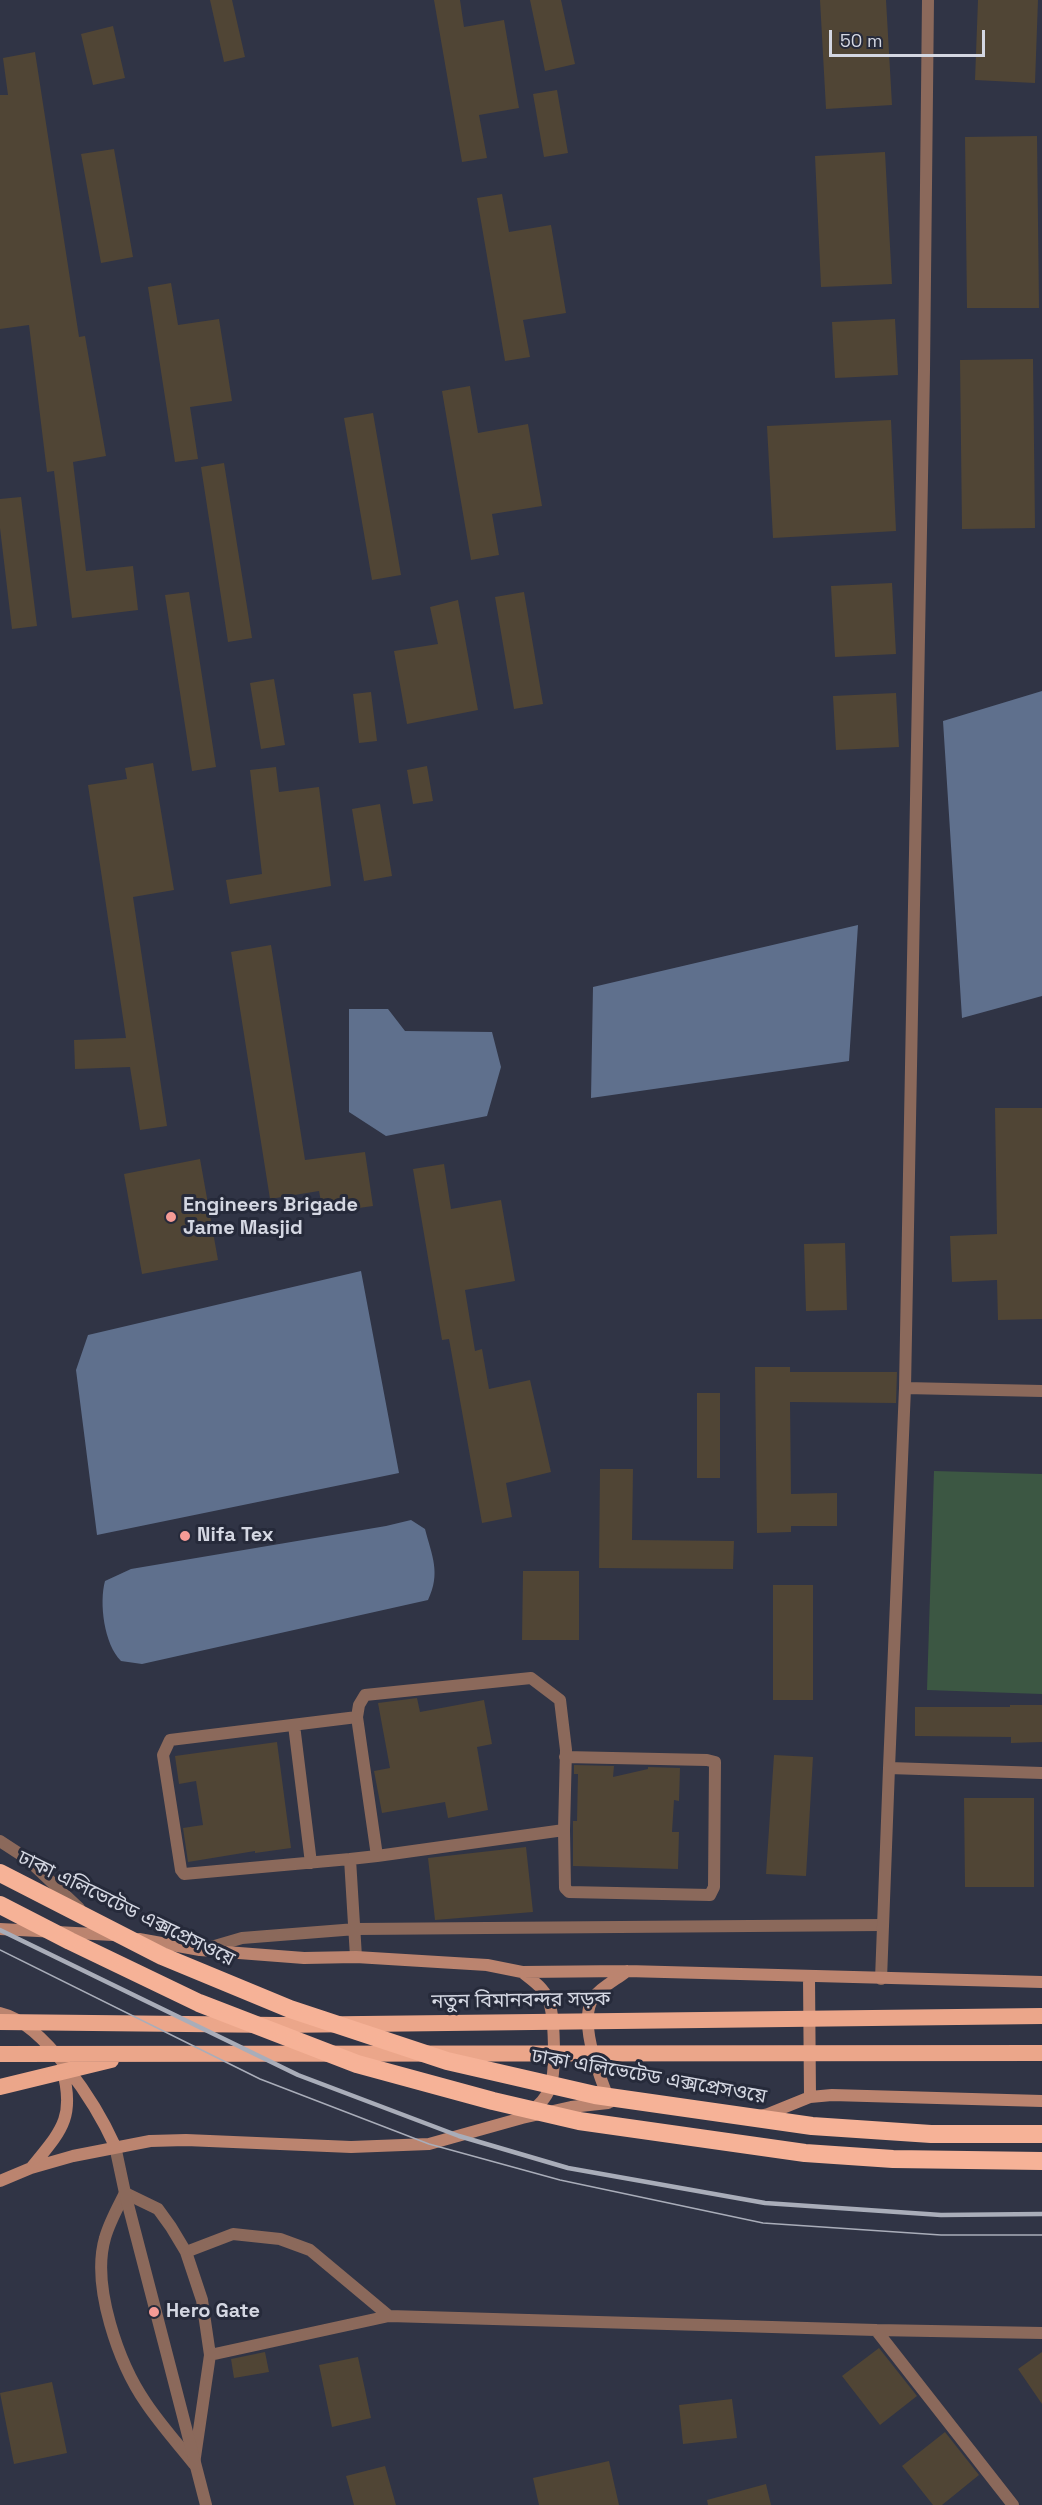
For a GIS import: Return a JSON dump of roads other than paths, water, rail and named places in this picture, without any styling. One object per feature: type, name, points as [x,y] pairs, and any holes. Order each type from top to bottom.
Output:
[{"type":"highway","name":"ঢাকা এলিভেটেড এক্সপ্রেসওয়ে","points":[[0,1873],[162,1956],[290,2009],[447,2061],[595,2095],[812,2126],[931,2134],[1042,2134]]},
{"type":"highway","points":[[0,1905],[200,2003],[357,2064],[493,2101],[579,2121],[805,2153],[893,2159],[1042,2161]]},
{"type":"highway","name":"নতুন বিমানবন্দর সড়ক","points":[[0,2022],[278,2025],[1042,2016]]},
{"type":"highway","points":[[0,2054],[1042,2053]]},
{"type":"highway","points":[[0,2087],[132,2054]]},
{"type":"main road","points":[[0,1929],[106,1934],[200,1950],[304,1958],[356,1957],[487,1965],[522,1972],[627,1971],[1042,1982]]},
{"type":"main road","points":[[610,2103],[597,2070],[590,2040],[591,2002],[601,1991],[627,1971]]},
{"type":"main road","points":[[522,1972],[541,1987],[549,2000],[554,2032],[551,2087],[541,2104],[522,2118]]},
{"type":"main road","points":[[809,1977],[810,2097]]},
{"type":"main road","points":[[0,2013],[9,2015],[28,2026],[41,2038],[90,2100],[115,2146]]},
{"type":"main road","points":[[31,2168],[55,2139],[65,2122],[68,2103],[67,2087],[60,2061]]},
{"type":"main road","points":[[0,2181],[31,2168],[115,2146],[150,2140],[351,2147],[429,2144],[522,2118],[591,2103],[610,2103],[673,2114],[738,2119],[768,2114],[810,2097],[832,2095],[1042,2101]]},
{"type":"street","points":[[881,1979],[905,1388],[924,370],[928,0]]},
{"type":"street","points":[[905,1388],[1042,1390]]},
{"type":"street","points":[[377,1856],[357,1717],[359,1705],[365,1695],[531,1678],[560,1700],[565,1756],[565,1888],[569,1892],[710,1895],[714,1887],[715,1762],[565,1756]]},
{"type":"street","points":[[357,1717],[170,1740],[163,1755],[180,1870],[184,1874],[350,1859],[564,1830]]},
{"type":"street","points":[[294,1725],[311,1863]]},
{"type":"street","points":[[889,1768],[1042,1773]]},
{"type":"street","points":[[0,1841],[26,1858],[106,1934]]},
{"type":"street","points":[[350,1859],[356,1957]]},
{"type":"street","points":[[200,1950],[242,1938],[356,1929],[882,1925]]},
{"type":"street","points":[[115,2146],[125,2193],[206,2505]]},
{"type":"street","points":[[125,2193],[158,2209],[186,2252],[202,2300],[210,2355],[194,2464]]},
{"type":"street","points":[[125,2193],[105,2237],[101,2255],[105,2298],[115,2338],[129,2373],[146,2403],[194,2464]]},
{"type":"street","points":[[186,2252],[233,2234],[280,2239],[310,2250],[389,2316]]},
{"type":"street","points":[[210,2355],[389,2316],[1042,2333]]},
{"type":"street","points":[[876,2330],[1013,2505]]},
{"type":"water","points":[[1042,691],[1042,996],[962,1018],[943,721]]},
{"type":"water","points":[[858,925],[849,1061],[591,1098],[593,987]]},
{"type":"water","points":[[349,1009],[388,1009],[405,1031],[492,1032],[501,1067],[487,1116],[386,1136],[349,1112]]},
{"type":"water","points":[[361,1271],[399,1473],[97,1535],[76,1370],[88,1335]]},
{"type":"water","points":[[411,1520],[425,1529],[434,1564],[434,1581],[428,1600],[142,1664],[121,1661],[110,1644],[103,1611],[105,1581],[131,1569]]},
{"type":"tram line","points":[[0,1950],[260,2079],[429,2144],[560,2180],[763,2223],[941,2235],[1042,2235]]},
{"type":"railway","points":[[0,1930],[298,2075],[459,2136],[568,2168],[765,2203],[941,2215],[1042,2214]]},
{"type":"place","name":"Engineers Brigade Jame Masjid","points":[[171,1217]]},
{"type":"place","name":"Nifa Tex","points":[[185,1536]]},
{"type":"place","name":"Hero Gate","points":[[154,2312]]}]
